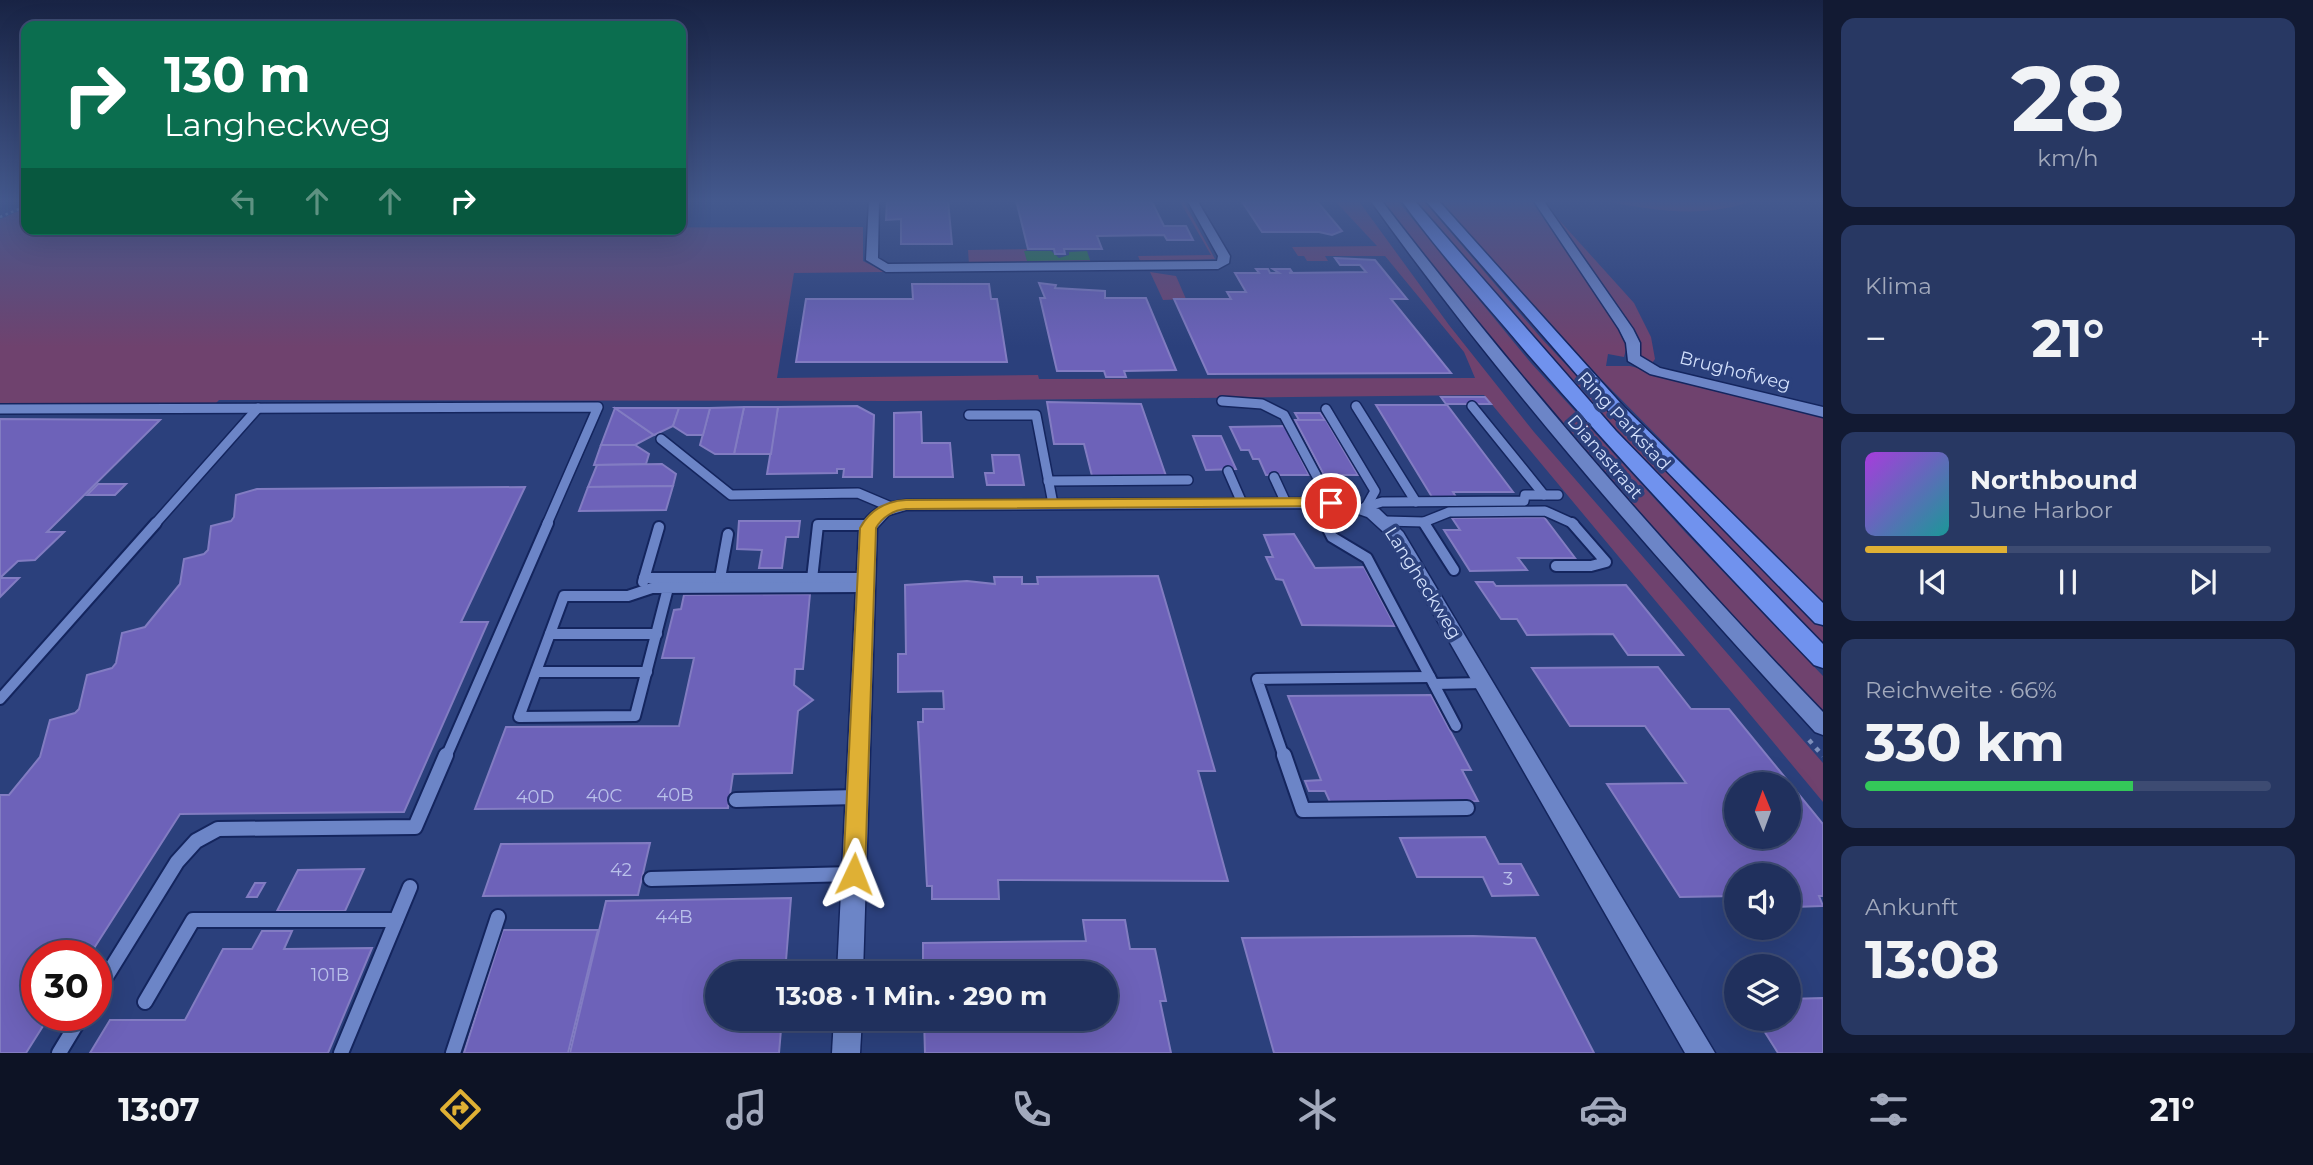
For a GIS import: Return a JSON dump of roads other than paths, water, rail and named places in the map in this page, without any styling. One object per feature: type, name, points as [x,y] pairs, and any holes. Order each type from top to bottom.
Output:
[{"type":"highway","name":"Ring Parkstad","points":[[1447,249],[1586,412],[1823,659]]},
{"type":"highway","name":"Ring Parkstad","points":[[1475,249],[1618,411],[1823,617]]},
{"type":"street","points":[[872,249],[872,260],[886,268],[1218,265],[1223,263],[1224,256],[1220,249]]},
{"type":"street","name":"Dianastraat","points":[[1412,249],[1559,434],[1823,726]]},
{"type":"street","name":"Brughofweg","points":[[1572,249],[1626,329],[1633,343],[1633,358],[1639,364],[1655,371],[1823,412]]},
{"type":"street","name":"Langheckweg","points":[[891,507],[1323,503],[1366,508],[1385,521],[1701,1053]]},
{"type":"street","points":[[850,961],[869,525],[873,518],[891,507]]},
{"type":"street","points":[[846,1053],[847,1031]]},
{"type":"lane","points":[[1222,401],[1254,401],[1270,405],[1284,415],[1323,503],[1332,537],[1367,558],[1456,726]]},
{"type":"lane","points":[[1356,406],[1416,502]]},
{"type":"lane","points":[[1472,406],[1544,495]]},
{"type":"lane","points":[[0,409],[598,407],[415,827],[218,829],[196,841],[177,862],[112,967]]},
{"type":"lane","points":[[0,699],[258,408]]},
{"type":"lane","points":[[1326,409],[1376,491],[1366,508]]},
{"type":"lane","points":[[969,415],[1036,415],[1053,504]]},
{"type":"lane","points":[[661,439],[731,495],[858,493],[891,507]]},
{"type":"lane","points":[[1228,471],[1242,503]]},
{"type":"lane","points":[[1274,477],[1286,503]]},
{"type":"lane","points":[[1048,481],[1188,480]]},
{"type":"lane","points":[[1366,508],[1382,502],[1524,501],[1525,495],[1558,495]]},
{"type":"lane","points":[[1385,521],[1424,522],[1449,512],[1545,511],[1573,523],[1606,562],[1591,566],[1556,566]]},
{"type":"lane","points":[[1424,522],[1454,570]]},
{"type":"lane","points":[[812,579],[818,525],[869,525]]},
{"type":"lane","points":[[640,592],[659,527]]},
{"type":"lane","points":[[720,579],[728,534]]},
{"type":"lane","points":[[644,578],[812,579],[866,583]]},
{"type":"lane","points":[[668,588],[635,716],[519,717],[564,596],[628,596],[652,588],[866,583]]},
{"type":"lane","points":[[550,634],[657,634]]},
{"type":"lane","points":[[536,672],[647,672]]},
{"type":"lane","points":[[1467,808],[1303,810],[1257,679],[1483,683]]},
{"type":"lane","points":[[736,800],[857,797]]},
{"type":"lane","points":[[651,879],[854,874]]},
{"type":"lane","points":[[341,1053],[410,887]]},
{"type":"lane","points":[[453,1053],[498,917]]},
{"type":"lane","points":[[145,1002],[193,920],[396,920]]},
{"type":"lane","points":[[59,1053],[72,1031]]}]
